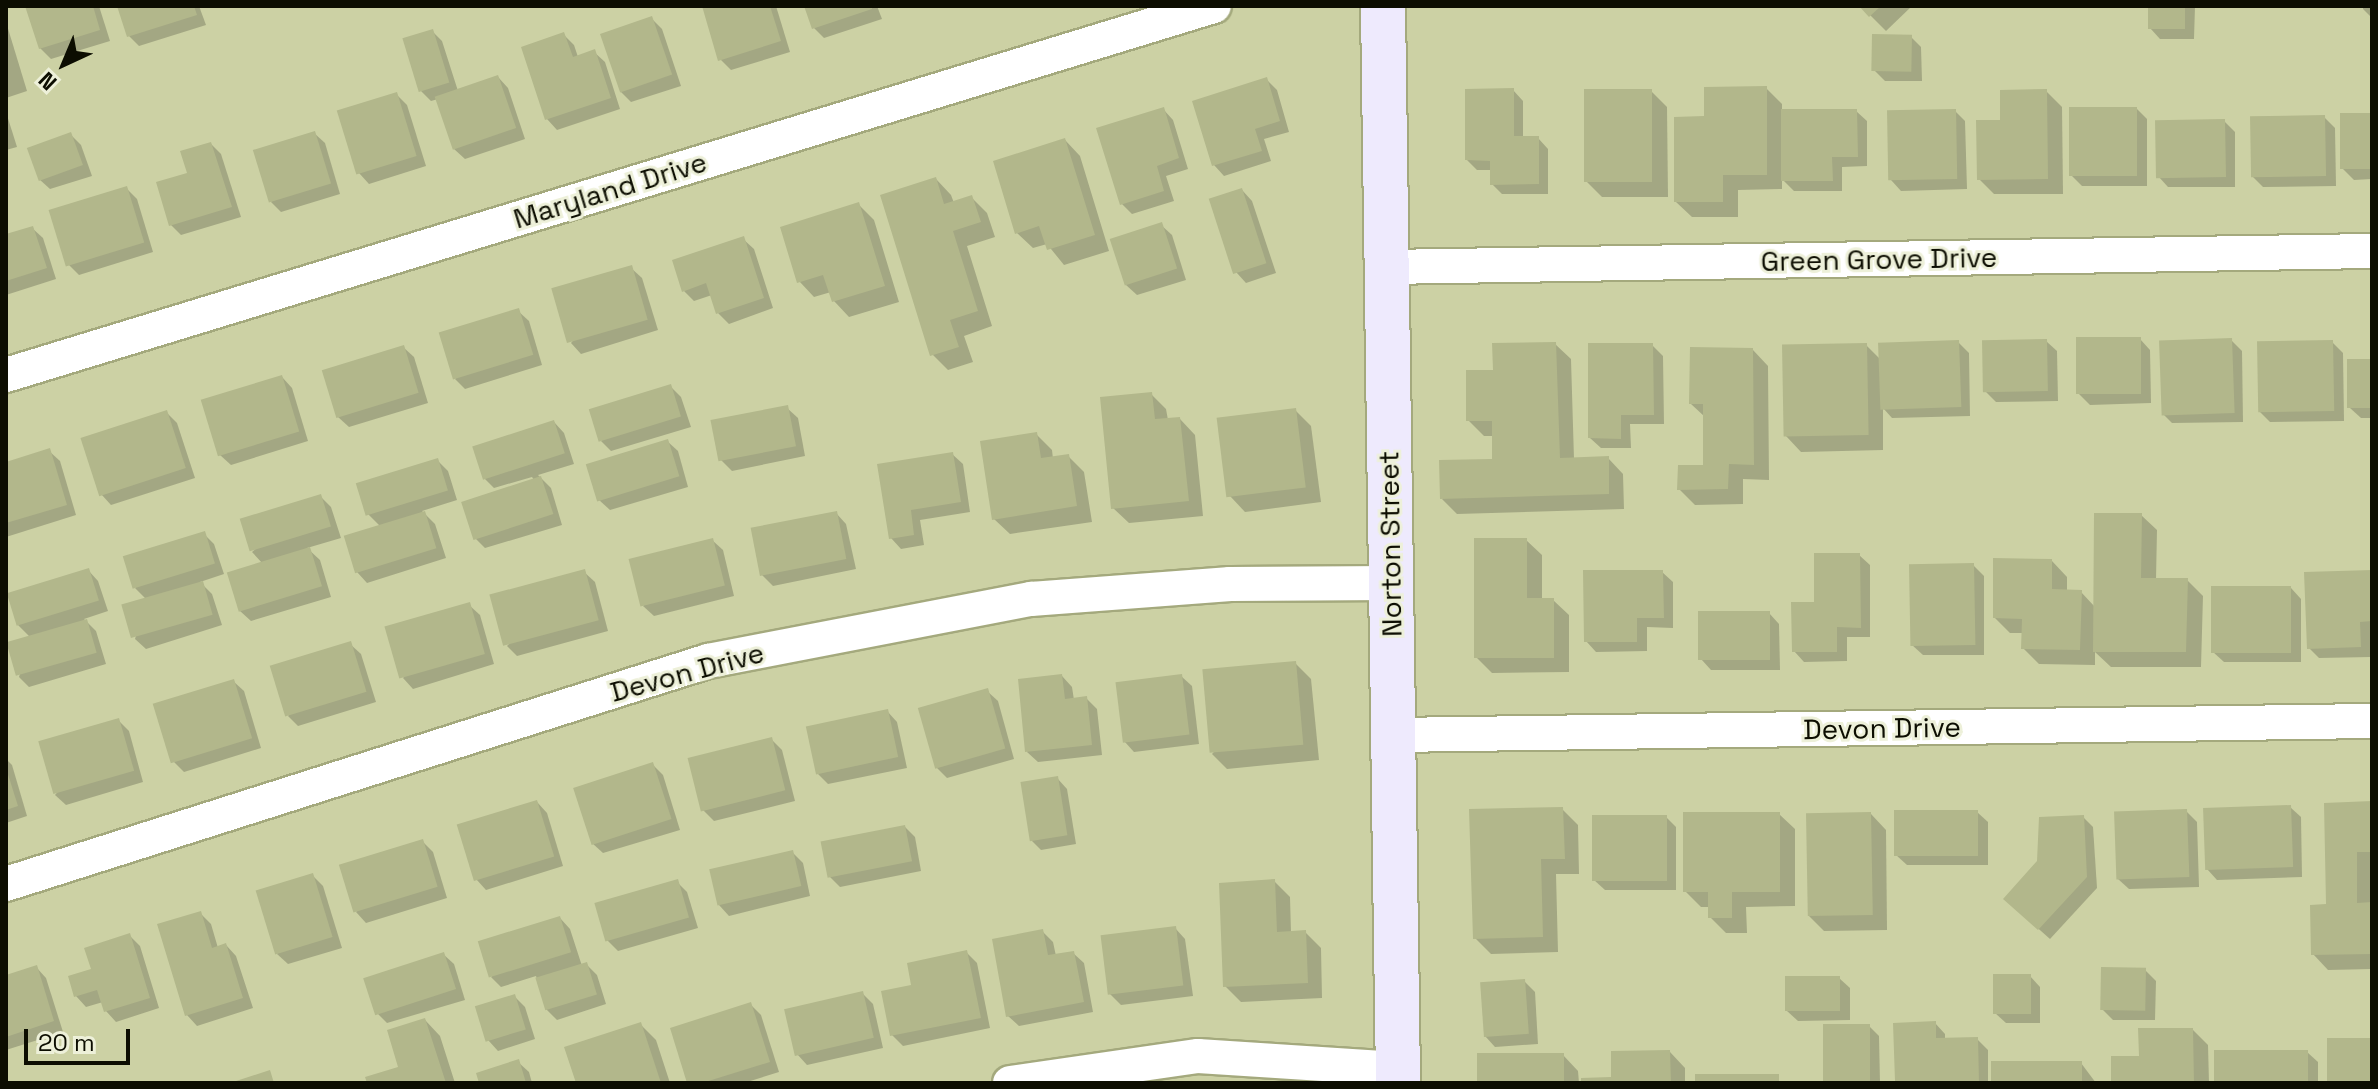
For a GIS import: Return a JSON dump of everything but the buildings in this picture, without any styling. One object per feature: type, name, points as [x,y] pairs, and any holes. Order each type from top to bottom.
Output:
[{"type":"street","name":"Maryland Drive","points":[[6,375],[1214,6]]},
{"type":"street","name":"Norton Street","points":[[1383,6],[1398,1076]]},
{"type":"street","name":"Green Grove Drive","points":[[1386,267],[2372,251]]},
{"type":"street","name":"Devon Drive","points":[[6,884],[708,661],[1031,599],[1230,584],[1391,583]]},
{"type":"street","name":"Devon Drive","points":[[1393,735],[2372,721]]},
{"type":"street","points":[[1010,1083],[1198,1056],[1398,1076]]}]
